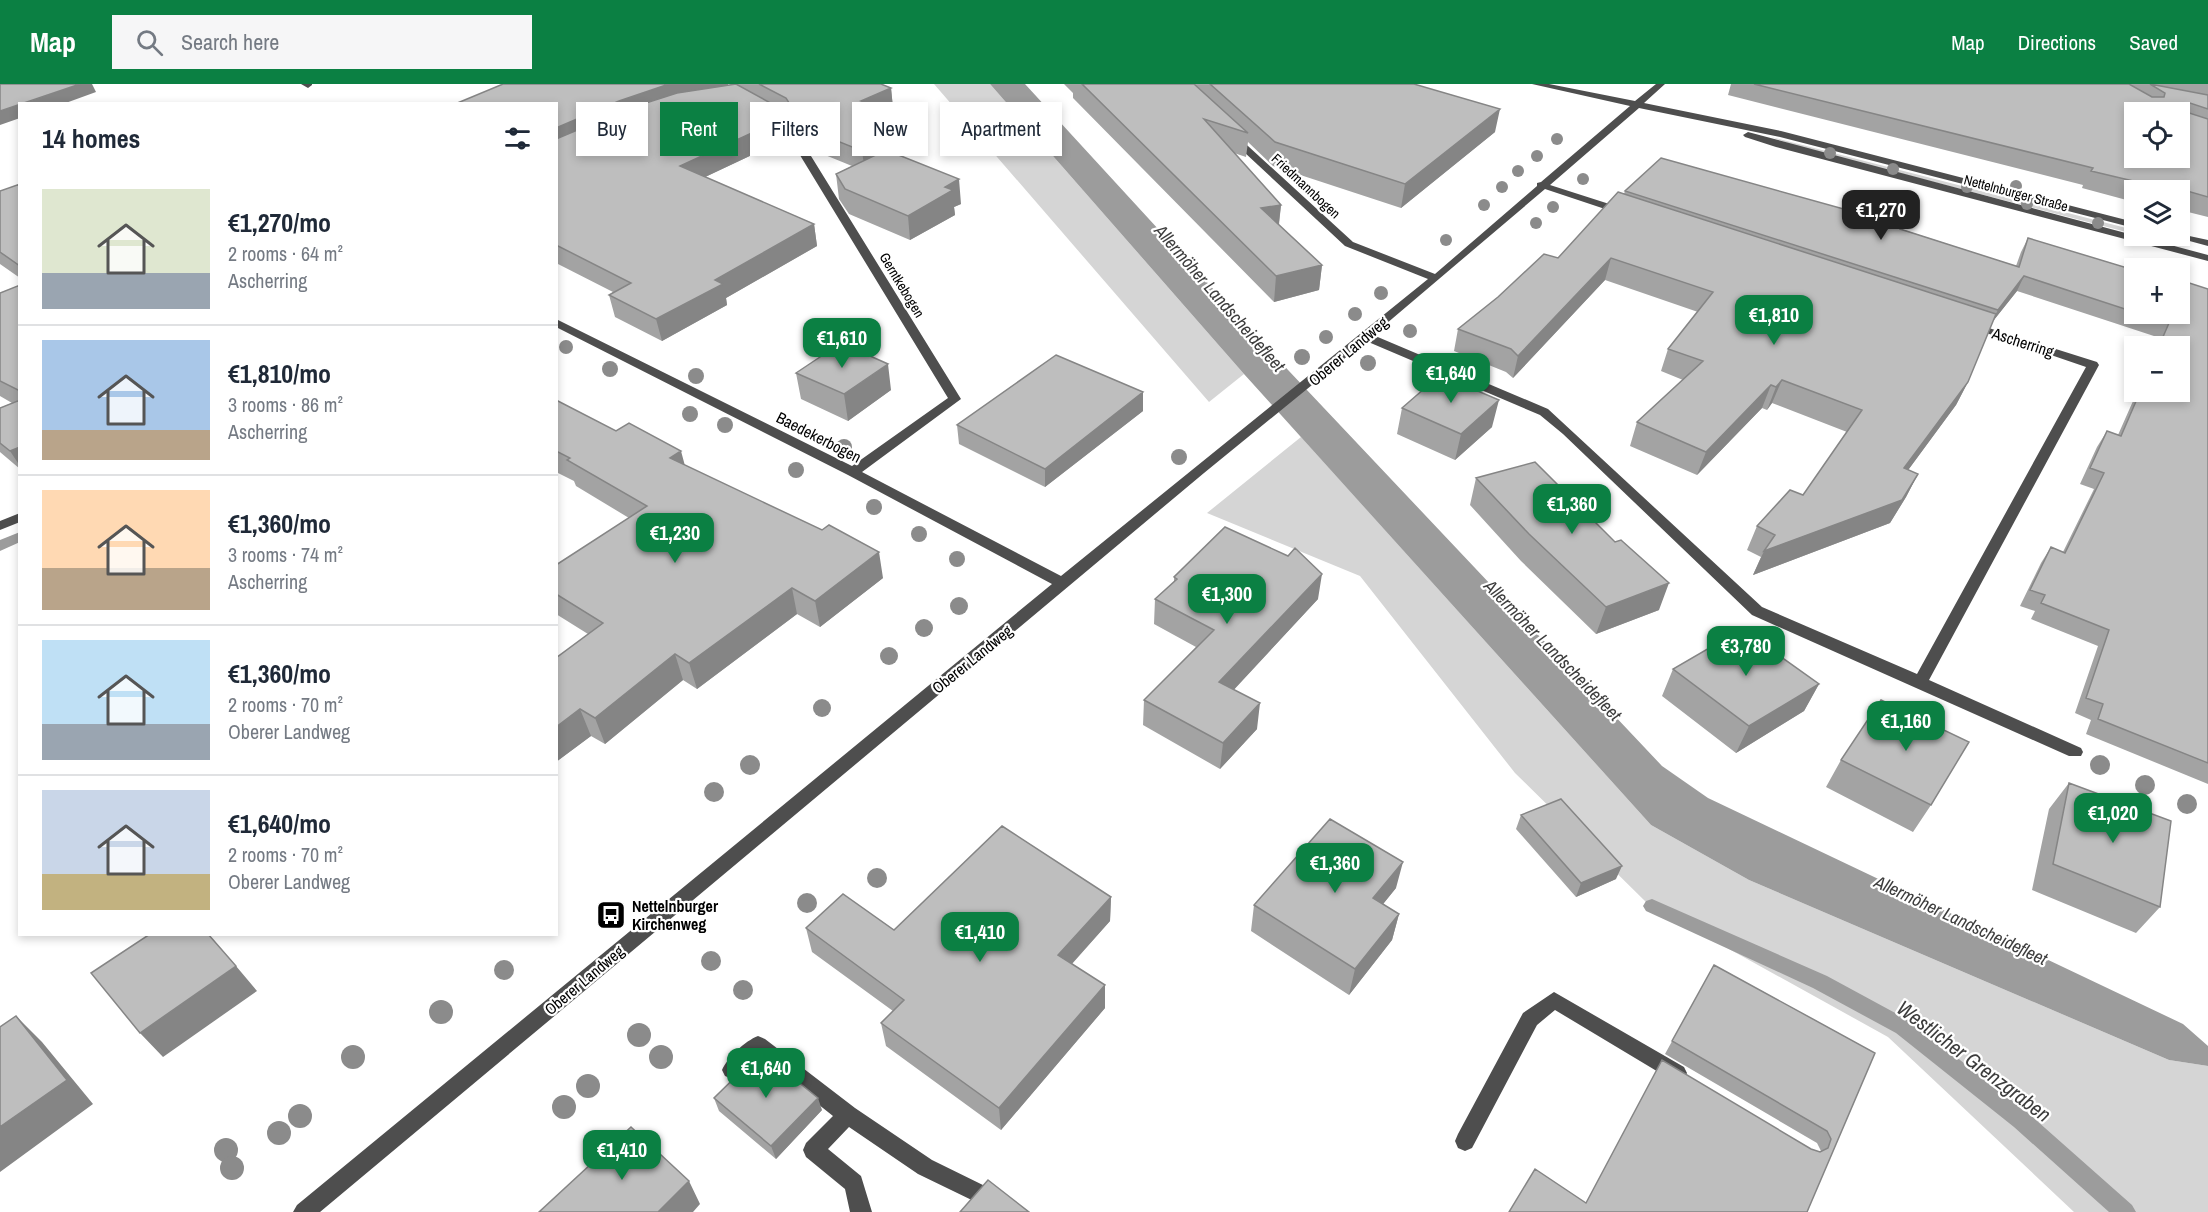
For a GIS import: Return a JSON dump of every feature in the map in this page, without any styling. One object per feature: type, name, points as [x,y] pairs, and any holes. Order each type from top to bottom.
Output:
[{"type":"street","name":"Nettelnburger Straße","points":[[1536,84],[1781,134],[2124,222]]},
{"type":"street","name":"Oberer Landweg","points":[[304,1212],[1436,278],[1541,185],[1661,84]]},
{"type":"street","name":"Nettelnburger Straße","points":[[1715,121],[1779,145],[2208,258]]},
{"type":"street","name":"Friedmannbogen","points":[[1228,132],[1349,244],[1436,278]]},
{"type":"street","name":"Gerntkebogen","points":[[806,156],[955,399],[853,472]]},
{"type":"street","points":[[1541,185],[1631,214]]},
{"type":"street","points":[[2190,239],[2208,243]]},
{"type":"street","name":"Ascherring","points":[[1920,682],[2093,365],[1958,321]]},
{"type":"street","name":"Baedekerbogen","points":[[558,323],[853,472],[1064,584]]},
{"type":"street","points":[[1365,336],[1544,411],[1568,431],[1757,612],[2075,752]]},
{"type":"street","points":[[0,526],[18,518]]},
{"type":"street","points":[[1465,1141],[1530,1019],[1554,1000],[1697,1085]]},
{"type":"street","points":[[732,1070],[758,1045],[848,1115],[925,1167],[981,1195]]},
{"type":"street","points":[[848,1115],[813,1150],[854,1183],[861,1212]]},
{"type":"shaded area","points":[[934,84],[990,84],[1006,102],[950,102]]},
{"type":"shaded area","points":[[1771,137],[2124,227],[2124,231],[1802,148]]},
{"type":"shaded area","points":[[996,156],[1053,156],[1244,374],[1209,402]]},
{"type":"shaded area","points":[[1301,437],[1651,825],[1749,880],[2169,1060],[2208,1066],[2208,1212],[2074,1212],[1888,1037],[1648,904],[1515,773],[1360,576],[1207,513]]},
{"type":"water","points":[[990,84],[1025,84],[1042,102],[1006,102]]},
{"type":"water","name":"Allermöher Landscheidefleet","points":[[1062,124],[1272,353],[1662,766],[1708,798],[2183,1024],[2208,1046],[2208,1066],[2169,1060],[1749,880],[1651,825],[1244,374],[1053,156],[1062,156]]},
{"type":"building","points":[[0,84],[80,84],[27,102],[18,102],[18,105],[0,111]]},
{"type":"building","points":[[503,84],[669,84],[617,102],[576,102],[576,119],[558,127],[558,102],[460,102]]},
{"type":"building","points":[[736,84],[769,102],[750,102],[750,134],[738,139],[738,102],[660,102],[660,156],[702,156],[680,166],[814,224],[715,280],[723,284],[656,319],[609,295],[631,283],[558,246],[558,138],[576,131],[576,156],[648,156],[648,102],[677,93]]},
{"type":"building","points":[[759,84],[881,84],[891,88],[861,101],[864,102],[852,102],[852,147],[840,142],[840,102],[789,102],[786,98]]},
{"type":"building","points":[[1082,84],[1194,84],[1248,133],[1204,119],[1281,205],[1261,208],[1322,265],[1276,276]]},
{"type":"building","points":[[1210,84],[1414,84],[1500,109],[1405,184],[1275,142]]},
{"type":"building","points":[[1754,84],[2129,84],[2152,97],[2164,97],[2165,93],[2150,84],[2208,95],[2208,109],[2190,102],[2124,102],[2124,168],[2190,168],[2190,113],[2208,119],[2208,197],[2190,192],[2190,180],[2129,180],[2091,171],[2093,168]]},
{"type":"building","points":[[874,156],[901,156],[959,179],[945,187],[953,190],[908,216],[845,189],[836,174]]},
{"type":"building","points":[[1661,158],[1902,226],[1900,229],[2019,267],[2028,238],[2124,267],[2124,309],[2024,276],[1998,310],[1625,191]]},
{"type":"building","points":[[18,185],[18,265],[0,252],[0,191]]},
{"type":"building","points":[[1618,192],[1996,314],[1968,382],[1904,468],[1918,474],[1902,500],[1764,551],[1775,535],[1757,526],[1790,490],[1803,495],[1862,410],[1782,380],[1776,387],[1771,385],[1706,452],[1637,422],[1703,361],[1668,349],[1713,292],[1611,258],[1518,356],[1511,349],[1458,329],[1498,297],[1544,254],[1558,258]]},
{"type":"building","points":[[2190,283],[2208,289],[2208,763],[2098,719],[2103,704],[2086,698],[2109,630],[2041,603],[2045,595],[2030,590],[2051,547],[2065,553],[2104,473],[2090,468],[2107,431],[2121,436],[2136,402],[2190,402],[2190,336],[2163,336],[2169,324],[2190,324]]},
{"type":"building","points":[[18,286],[18,390],[0,381],[0,293]]},
{"type":"building","points":[[841,343],[888,364],[844,394],[796,373]]},
{"type":"building","points":[[1056,355],[1143,392],[1045,469],[957,425]]},
{"type":"building","points":[[1440,375],[1499,400],[1461,434],[1402,408]]},
{"type":"building","points":[[18,401],[18,448],[10,451],[0,443],[0,408]]},
{"type":"building","points":[[558,401],[616,431],[629,423],[681,451],[670,458],[822,530],[829,525],[879,552],[815,601],[792,588],[689,663],[675,654],[595,718],[580,709],[558,726],[558,657],[603,623],[558,595],[558,564],[647,506],[567,460],[570,458],[558,452]]},
{"type":"building","points":[[1535,462],[1615,542],[1621,540],[1669,583],[1606,607],[1529,534],[1476,478]]},
{"type":"building","points":[[1225,527],[1288,556],[1295,548],[1322,574],[1219,682],[1260,703],[1223,743],[1144,700],[1214,630],[1155,599],[1177,579],[1174,577]]},
{"type":"building","points":[[1742,629],[1819,684],[1749,726],[1673,669]]},
{"type":"building","points":[[1881,700],[1969,742],[1931,805],[1841,760]]},
{"type":"building","points":[[2069,783],[2171,821],[2160,907],[2053,864]]},
{"type":"building","points":[[1561,799],[1622,866],[1581,883],[1521,815]]},
{"type":"building","points":[[1330,819],[1403,862],[1373,898],[1399,914],[1355,969],[1254,905]]},
{"type":"building","points":[[1002,826],[1111,897],[1058,955],[1105,985],[999,1108],[881,1023],[904,1000],[806,928],[843,894],[894,930]]},
{"type":"building","points":[[147,936],[210,936],[236,966],[140,1033],[91,973]]},
{"type":"building","points":[[1714,965],[1875,1053],[1807,1212],[1509,1212],[1535,1169],[1586,1203],[1662,1060],[1811,1149],[1820,1152],[1828,1148],[1831,1139],[1827,1131],[1672,1041]]},
{"type":"building","points":[[16,1016],[67,1080],[0,1127],[0,1027]]},
{"type":"building","points":[[761,1052],[818,1098],[771,1146],[714,1098]]},
{"type":"building","points":[[631,1127],[689,1181],[658,1212],[539,1212]]},
{"type":"building","points":[[988,1180],[1029,1212],[960,1212]]},
{"type":"waterway","points":[[0,546],[18,537]]},
{"type":"waterway","name":"Westlicher Grenzgraben","points":[[1652,906],[1820,982],[1903,1027],[2021,1120],[2125,1212]]},
{"type":"place","name":"Nettelnburger Kirchenweg","points":[[611,915]]}]
